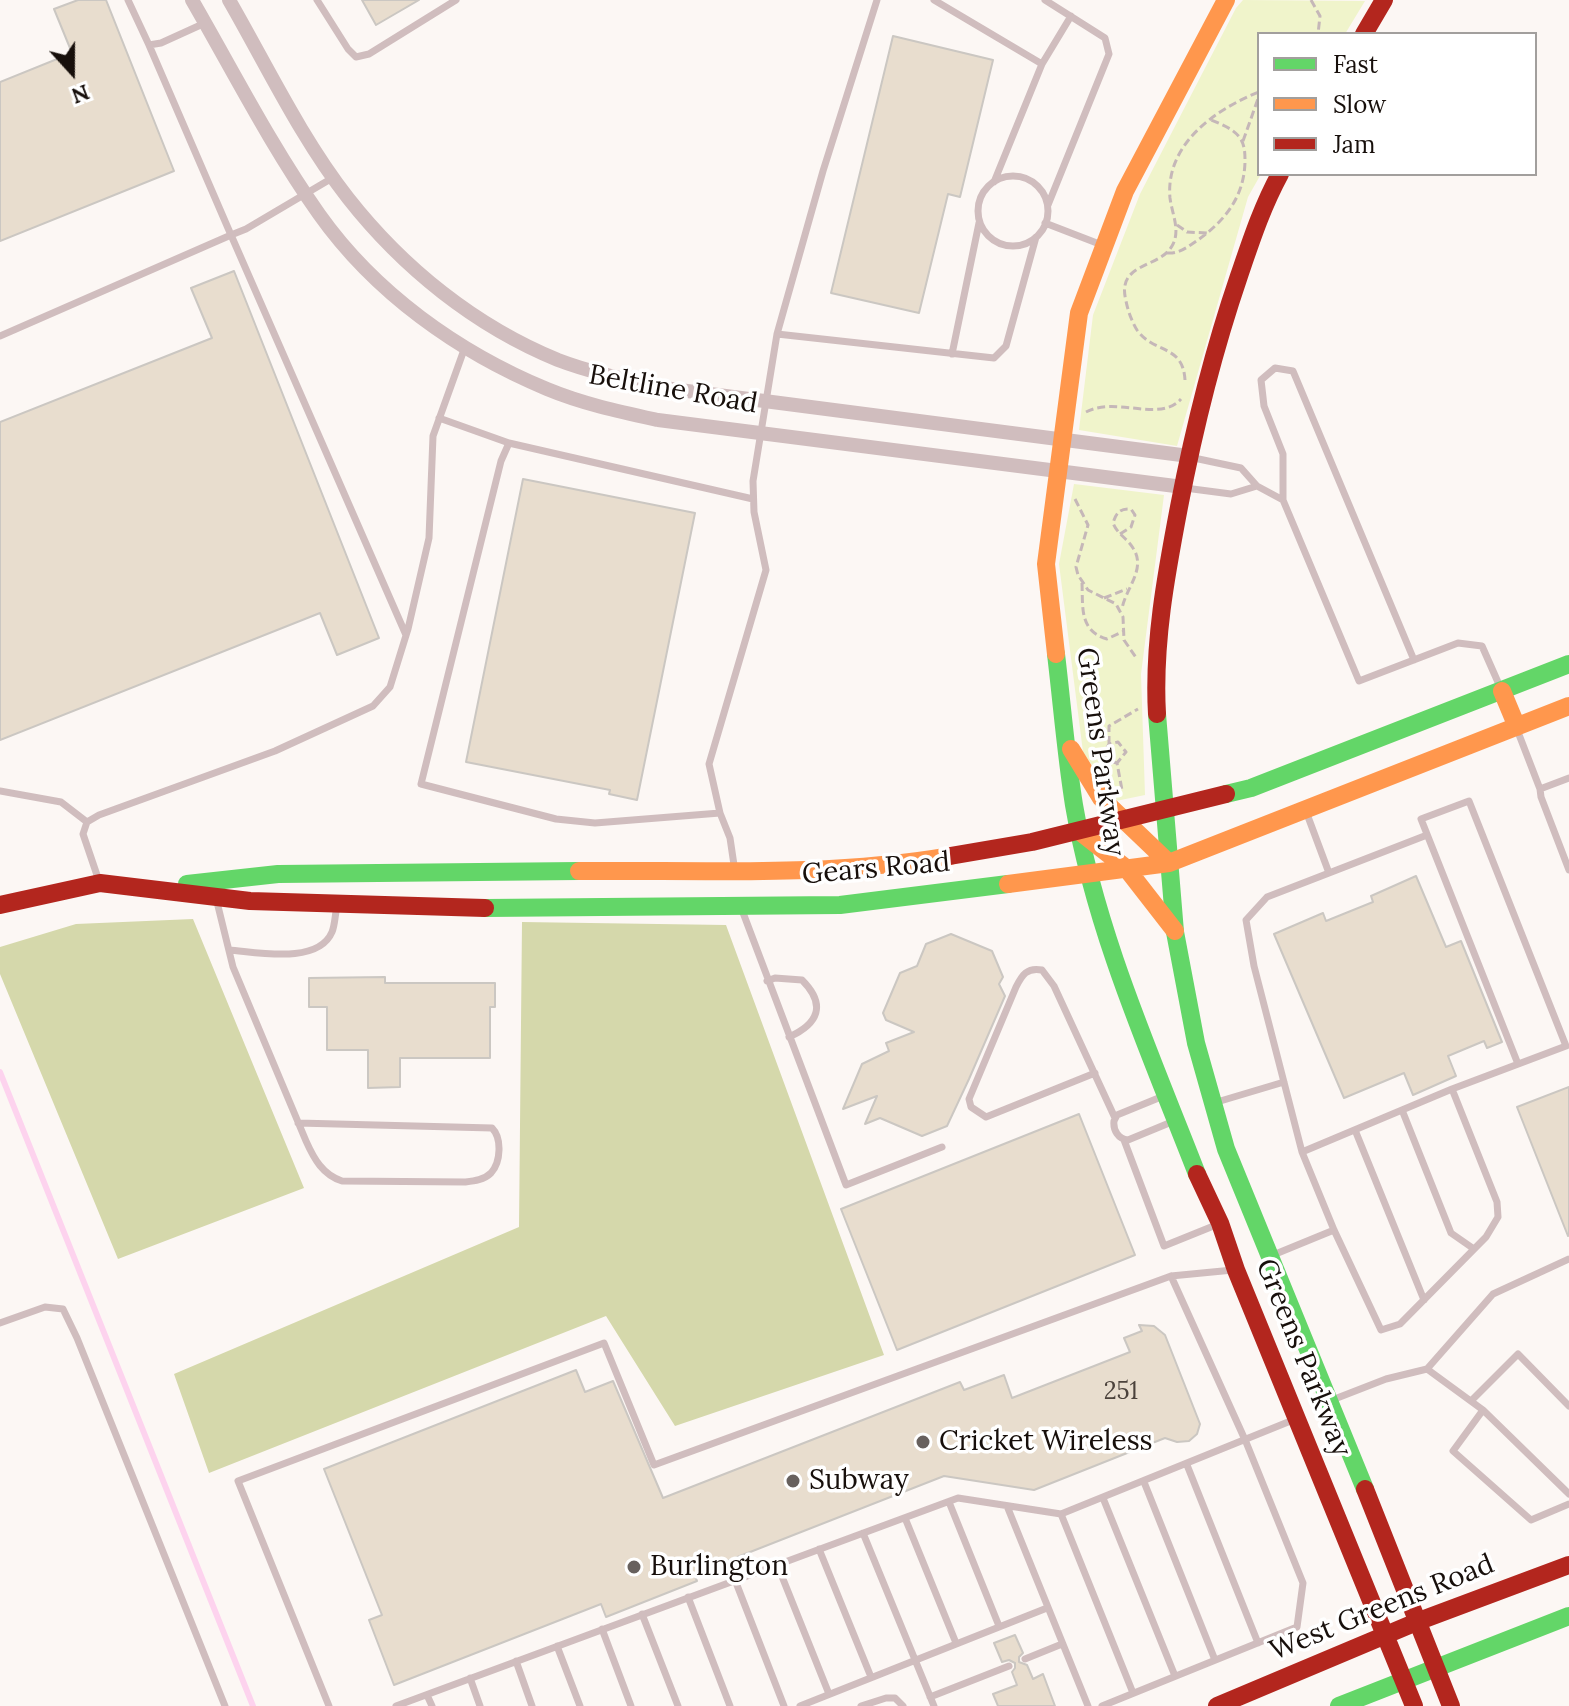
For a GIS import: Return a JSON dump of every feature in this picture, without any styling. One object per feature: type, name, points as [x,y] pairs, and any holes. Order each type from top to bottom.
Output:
[{"type":"street","name":"Beltline Road","points":[[192,0],[320,216],[362,265],[399,300],[465,347],[548,390],[602,408],[658,420],[1183,487]]},
{"type":"street","name":"Greens Parkway","points":[[1226,0],[1125,191],[1079,313],[1046,564],[1079,831],[1116,967],[1206,1197],[1220,1223],[1236,1270],[1414,1706]]},
{"type":"street","points":[[1365,32],[1382,1]]},
{"type":"street","name":"Beltline Road","points":[[234,2],[334,177],[386,244],[420,276],[468,311],[512,338],[558,360],[609,376],[664,388],[1189,456]]},
{"type":"street","name":"Greens Parkway","points":[[1279,176],[1264,203],[1218,337],[1189,456],[1165,581],[1155,682],[1175,932],[1196,1043],[1226,1149],[1451,1706]]},
{"type":"street","name":"Gears Road","points":[[157,888],[278,874],[816,869],[922,861],[1079,831],[1124,810],[1163,810],[1251,788],[1569,664]]},
{"type":"street","points":[[1502,691],[1517,727]]},
{"type":"street","name":"Gears Road","points":[[0,905],[100,883],[250,901],[442,908],[840,905],[1169,863],[1569,706]]},
{"type":"street","points":[[1067,741],[1101,798],[1124,810],[1169,863]]},
{"type":"street","points":[[1079,831],[1126,868],[1175,932]]},
{"type":"street","points":[[735,869],[740,905]]},
{"type":"street","points":[[442,874],[442,908]]},
{"type":"street","points":[[1236,1270],[1269,1256]]},
{"type":"street","points":[[1298,1418],[1329,1401]]},
{"type":"street","name":"West Greens Road","points":[[1217,1706],[1419,1621],[1569,1565]]},
{"type":"street","points":[[1339,1706],[1569,1616]]},
{"type":"lane","points":[[128,0],[406,635]]},
{"type":"lane","points":[[317,0],[356,57],[369,54],[456,0]]},
{"type":"lane","points":[[735,869],[730,838],[720,813],[709,764],[766,570],[753,499],[759,433],[777,334],[823,171],[877,0]]},
{"type":"lane","points":[[934,0],[1042,64]]},
{"type":"lane","points":[[777,334],[994,358],[1006,346],[1036,237],[1045,223],[1048,205],[1109,54],[1105,38],[1045,0]]},
{"type":"lane","points":[[952,354],[980,222],[979,200],[994,182],[1042,64],[1071,16]]},
{"type":"lane","points":[[149,45],[161,43],[205,23]]},
{"type":"lane","points":[[994,182],[1016,176],[1027,179],[1044,194],[1048,205]]},
{"type":"lane","points":[[0,336],[246,229],[334,177]]},
{"type":"lane","points":[[980,222],[994,240],[1004,245],[1027,243],[1036,237]]},
{"type":"lane","points":[[1045,223],[1104,246]]},
{"type":"lane","points":[[100,883],[83,834],[87,822],[275,751],[373,706],[390,687],[429,538],[433,436],[465,347]]},
{"type":"lane","points":[[1414,660],[1293,371],[1275,368],[1261,380],[1264,406],[1283,454],[1283,500],[1359,681],[1414,660],[1458,643],[1482,646],[1502,691]]},
{"type":"lane","points":[[439,418],[509,443],[753,499]]},
{"type":"lane","points":[[509,443],[501,461],[421,784],[556,819],[595,823],[720,813]]},
{"type":"lane","points":[[1189,456],[1241,468],[1257,486],[1283,500]]},
{"type":"lane","points":[[1183,487],[1231,494],[1257,486]]},
{"type":"lane","points":[[1517,727],[1541,797],[1565,848],[1569,870]]},
{"type":"lane","points":[[1540,789],[1569,778]]},
{"type":"lane","points":[[0,791],[61,802],[87,822]]},
{"type":"lane","points":[[1302,1152],[1452,1089],[1566,1046],[1469,801],[1421,819],[1518,1064]]},
{"type":"lane","points":[[1306,810],[1329,873]]},
{"type":"lane","points":[[1427,835],[1267,897],[1246,920],[1254,966],[1302,1152],[1381,1330],[1400,1324],[1486,1237],[1498,1217],[1497,1202],[1452,1089]]},
{"type":"lane","points":[[215,896],[233,967],[298,1123],[315,1161],[332,1178],[342,1181],[479,1180],[490,1175],[500,1140],[492,1128],[298,1123]]},
{"type":"lane","points":[[229,950],[299,954],[310,951],[323,944],[331,933],[337,904]]},
{"type":"lane","points":[[740,905],[846,1185],[942,1147]]},
{"type":"lane","points":[[1095,1073],[986,1117],[971,1107],[969,1099],[1022,975],[1035,968],[1042,970],[1054,986],[1095,1073],[1115,1118],[1115,1129],[1124,1140],[1164,1246],[1220,1223]]},
{"type":"lane","points":[[767,981],[775,978],[802,980],[814,998],[816,1016],[812,1024],[789,1037]]},
{"type":"lane","points":[[1213,1103],[1284,1082]]},
{"type":"lane","points":[[1115,1118],[1167,1095]]},
{"type":"lane","points":[[1402,1110],[1451,1233],[1474,1249]]},
{"type":"lane","points":[[1124,1140],[1176,1120]]},
{"type":"lane","points":[[1355,1130],[1424,1300]]},
{"type":"lane","points":[[1269,1256],[1334,1230]]},
{"type":"lane","points":[[1329,1401],[1386,1379],[1427,1369],[1493,1294],[1569,1259]]},
{"type":"lane","points":[[329,1706],[238,1481],[604,1343],[654,1465],[1171,1276],[1236,1270]]},
{"type":"lane","points":[[1102,1706],[1297,1627],[1303,1583],[1246,1442],[1171,1276]]},
{"type":"lane","points":[[0,1323],[45,1307],[63,1309],[225,1706]]},
{"type":"lane","points":[[1471,1401],[1518,1354],[1569,1406]]},
{"type":"lane","points":[[1427,1369],[1483,1410],[1569,1494]]},
{"type":"lane","points":[[1483,1410],[1453,1451],[1531,1520],[1569,1504]]},
{"type":"lane","points":[[396,1706],[958,1498],[1061,1514],[1246,1442],[1298,1418]]},
{"type":"lane","points":[[1187,1465],[1258,1643]]},
{"type":"lane","points":[[1144,1482],[1215,1660]]},
{"type":"lane","points":[[1103,1498],[1175,1676]]},
{"type":"lane","points":[[949,1502],[999,1626]]},
{"type":"lane","points":[[1007,1506],[1088,1706]]},
{"type":"lane","points":[[1061,1514],[1133,1693]]},
{"type":"lane","points":[[905,1518],[956,1643]]},
{"type":"lane","points":[[863,1533],[934,1706]]},
{"type":"lane","points":[[819,1549],[871,1677]]},
{"type":"lane","points":[[777,1564],[829,1694]]},
{"type":"lane","points":[[735,1580],[784,1706]]},
{"type":"lane","points":[[688,1597],[730,1706]]},
{"type":"lane","points":[[800,1706],[1047,1608]]},
{"type":"lane","points":[[642,1614],[678,1706]]},
{"type":"lane","points":[[602,1629],[631,1706]]},
{"type":"lane","points":[[1025,1659],[1062,1644]]},
{"type":"lane","points":[[557,1646],[580,1706]]},
{"type":"lane","points":[[516,1661],[532,1706]]},
{"type":"lane","points":[[930,1697],[1009,1666]]},
{"type":"lane","points":[[470,1678],[480,1706]]},
{"type":"lane","points":[[427,1695],[432,1706]]},
{"type":"lane","points":[[861,1706],[895,1698],[903,1706]]},
{"type":"path","points":[[1311,0],[1320,16],[1318,32]]},
{"type":"path","points":[[1167,253],[1174,244],[1176,223],[1170,198],[1173,172],[1188,142],[1209,119],[1231,104],[1257,95]]},
{"type":"path","points":[[1185,388],[1182,363],[1137,330],[1125,297],[1126,280],[1138,268],[1167,253],[1179,251],[1207,233],[1229,212],[1244,178],[1243,141],[1257,100]]},
{"type":"path","points":[[1209,119],[1234,131],[1243,141]]},
{"type":"path","points":[[1176,223],[1187,232],[1207,233]]},
{"type":"path","points":[[1081,418],[1088,410],[1116,405],[1169,409],[1182,396]]},
{"type":"path","points":[[1074,496],[1088,525],[1076,567],[1082,583],[1083,617],[1087,627],[1100,637],[1124,640]]},
{"type":"path","points":[[1120,534],[1134,522],[1135,515],[1131,509],[1116,514],[1114,526],[1120,534],[1133,547],[1138,563],[1121,613]]},
{"type":"path","points":[[1082,583],[1088,590],[1116,604],[1121,613],[1124,640],[1140,663]]},
{"type":"path","points":[[1104,598],[1128,589]]},
{"type":"path","points":[[1114,638],[1124,631]]},
{"type":"path","points":[[1117,763],[1108,761],[1103,755],[1109,744],[1109,726],[1141,707]]},
{"type":"path","points":[[1109,744],[1118,742],[1125,748],[1123,757],[1117,763]]},
{"type":"path","points":[[1117,763],[1124,810]]},
{"type":"green space","points":[[1243,0],[1365,1],[1346,32],[1257,32],[1257,176],[1260,176],[1248,197],[1177,446],[1079,430],[1093,315],[1140,194],[1236,8]]},
{"type":"green space","points":[[1074,484],[1164,495],[1141,674],[1145,795],[1116,801],[1083,752],[1059,564]]},
{"type":"green space","points":[[193,919],[304,1188],[118,1259],[0,974],[0,947],[76,924]]},
{"type":"green space","points":[[522,922],[726,925],[884,1355],[675,1426],[606,1316],[209,1473],[174,1374],[519,1227]]},
{"type":"building","points":[[78,0],[106,0],[174,171],[0,241],[0,82],[72,53],[54,9]]},
{"type":"building","points":[[362,0],[419,0],[376,25]]},
{"type":"building","points":[[893,36],[993,60],[960,197],[948,194],[919,313],[831,293]]},
{"type":"building","points":[[234,271],[379,638],[337,655],[320,613],[0,740],[0,422],[212,338],[191,288]]},
{"type":"building","points":[[523,479],[695,513],[637,800],[609,794],[610,790],[466,762]]},
{"type":"building","points":[[1416,876],[1446,947],[1461,941],[1502,1042],[1487,1048],[1484,1041],[1448,1056],[1456,1076],[1413,1095],[1404,1073],[1344,1098],[1274,934],[1323,913],[1326,921],[1373,902],[1371,896]]},
{"type":"building","points":[[951,934],[992,951],[1003,977],[999,984],[1005,996],[969,1079],[947,1126],[922,1136],[880,1118],[865,1124],[877,1096],[843,1109],[862,1064],[889,1051],[886,1043],[914,1032],[886,1020],[883,1013],[900,973],[917,966],[926,944]]},
{"type":"building","points":[[385,977],[385,983],[495,983],[495,1007],[490,1007],[490,1058],[400,1058],[400,1087],[368,1088],[368,1050],[327,1050],[327,1007],[309,1007],[309,978]]},
{"type":"building","points":[[1569,1087],[1569,1235],[1568,1236],[1517,1107]]},
{"type":"building","points":[[1079,1114],[1135,1255],[897,1350],[841,1209]]},
{"type":"building","points":[[1139,1325],[1154,1326],[1165,1335],[1200,1424],[1197,1434],[1189,1441],[1177,1442],[1165,1438],[1034,1490],[944,1476],[694,1574],[697,1581],[606,1617],[601,1604],[394,1685],[369,1620],[382,1615],[324,1469],[576,1370],[585,1392],[613,1381],[663,1498],[960,1382],[964,1390],[1004,1375],[1012,1398],[1130,1352],[1124,1338],[1142,1331]]},
{"type":"building","points":[[1015,1635],[1023,1653],[1019,1662],[1027,1665],[1033,1679],[1043,1674],[1055,1706],[998,1706],[993,1694],[1017,1685],[1012,1672],[1015,1663],[1009,1660],[1002,1662],[994,1643]]},
{"type":"waterway","points":[[0,1072],[253,1706]]},
{"type":"traffic: fast","points":[[1056,654],[1074,805],[1096,900],[1126,992],[1197,1174]]},
{"type":"traffic: fast","points":[[1226,794],[1251,788],[1569,664]]},
{"type":"traffic: fast","points":[[1157,714],[1175,932],[1196,1043],[1226,1149],[1365,1489]]},
{"type":"traffic: fast","points":[[187,884],[278,874],[579,871]]},
{"type":"traffic: fast","points":[[485,908],[840,905],[1008,884]]},
{"type":"traffic: fast","points":[[1339,1706],[1569,1616]]},
{"type":"traffic: slow","points":[[1056,654],[1046,564],[1079,313],[1125,191],[1226,0]]},
{"type":"traffic: slow","points":[[1502,691],[1517,727]]},
{"type":"traffic: slow","points":[[1008,884],[1169,863],[1569,706]]},
{"type":"traffic: slow","points":[[1071,749],[1101,798],[1169,863]]},
{"type":"traffic: slow","points":[[1079,831],[1126,868],[1175,931]]},
{"type":"traffic: slow","points":[[579,871],[811,870],[950,856]]},
{"type":"traffic: jam","points":[[1365,32],[1384,0]]},
{"type":"traffic: jam","points":[[1157,714],[1157,662],[1162,610],[1191,449],[1230,305],[1257,224],[1279,176]]},
{"type":"traffic: jam","points":[[950,856],[1032,842],[1226,794]]},
{"type":"traffic: jam","points":[[0,905],[100,883],[250,901],[485,908]]},
{"type":"traffic: jam","points":[[1197,1174],[1220,1223],[1236,1270],[1414,1706]]},
{"type":"traffic: jam","points":[[1365,1489],[1451,1706]]},
{"type":"traffic: jam","points":[[1217,1706],[1419,1621],[1569,1565]]},
{"type":"place","name":"Cricket Wireless","points":[[923,1442]]},
{"type":"place","name":"Subway","points":[[793,1481]]},
{"type":"place","name":"Burlington","points":[[634,1567]]}]
